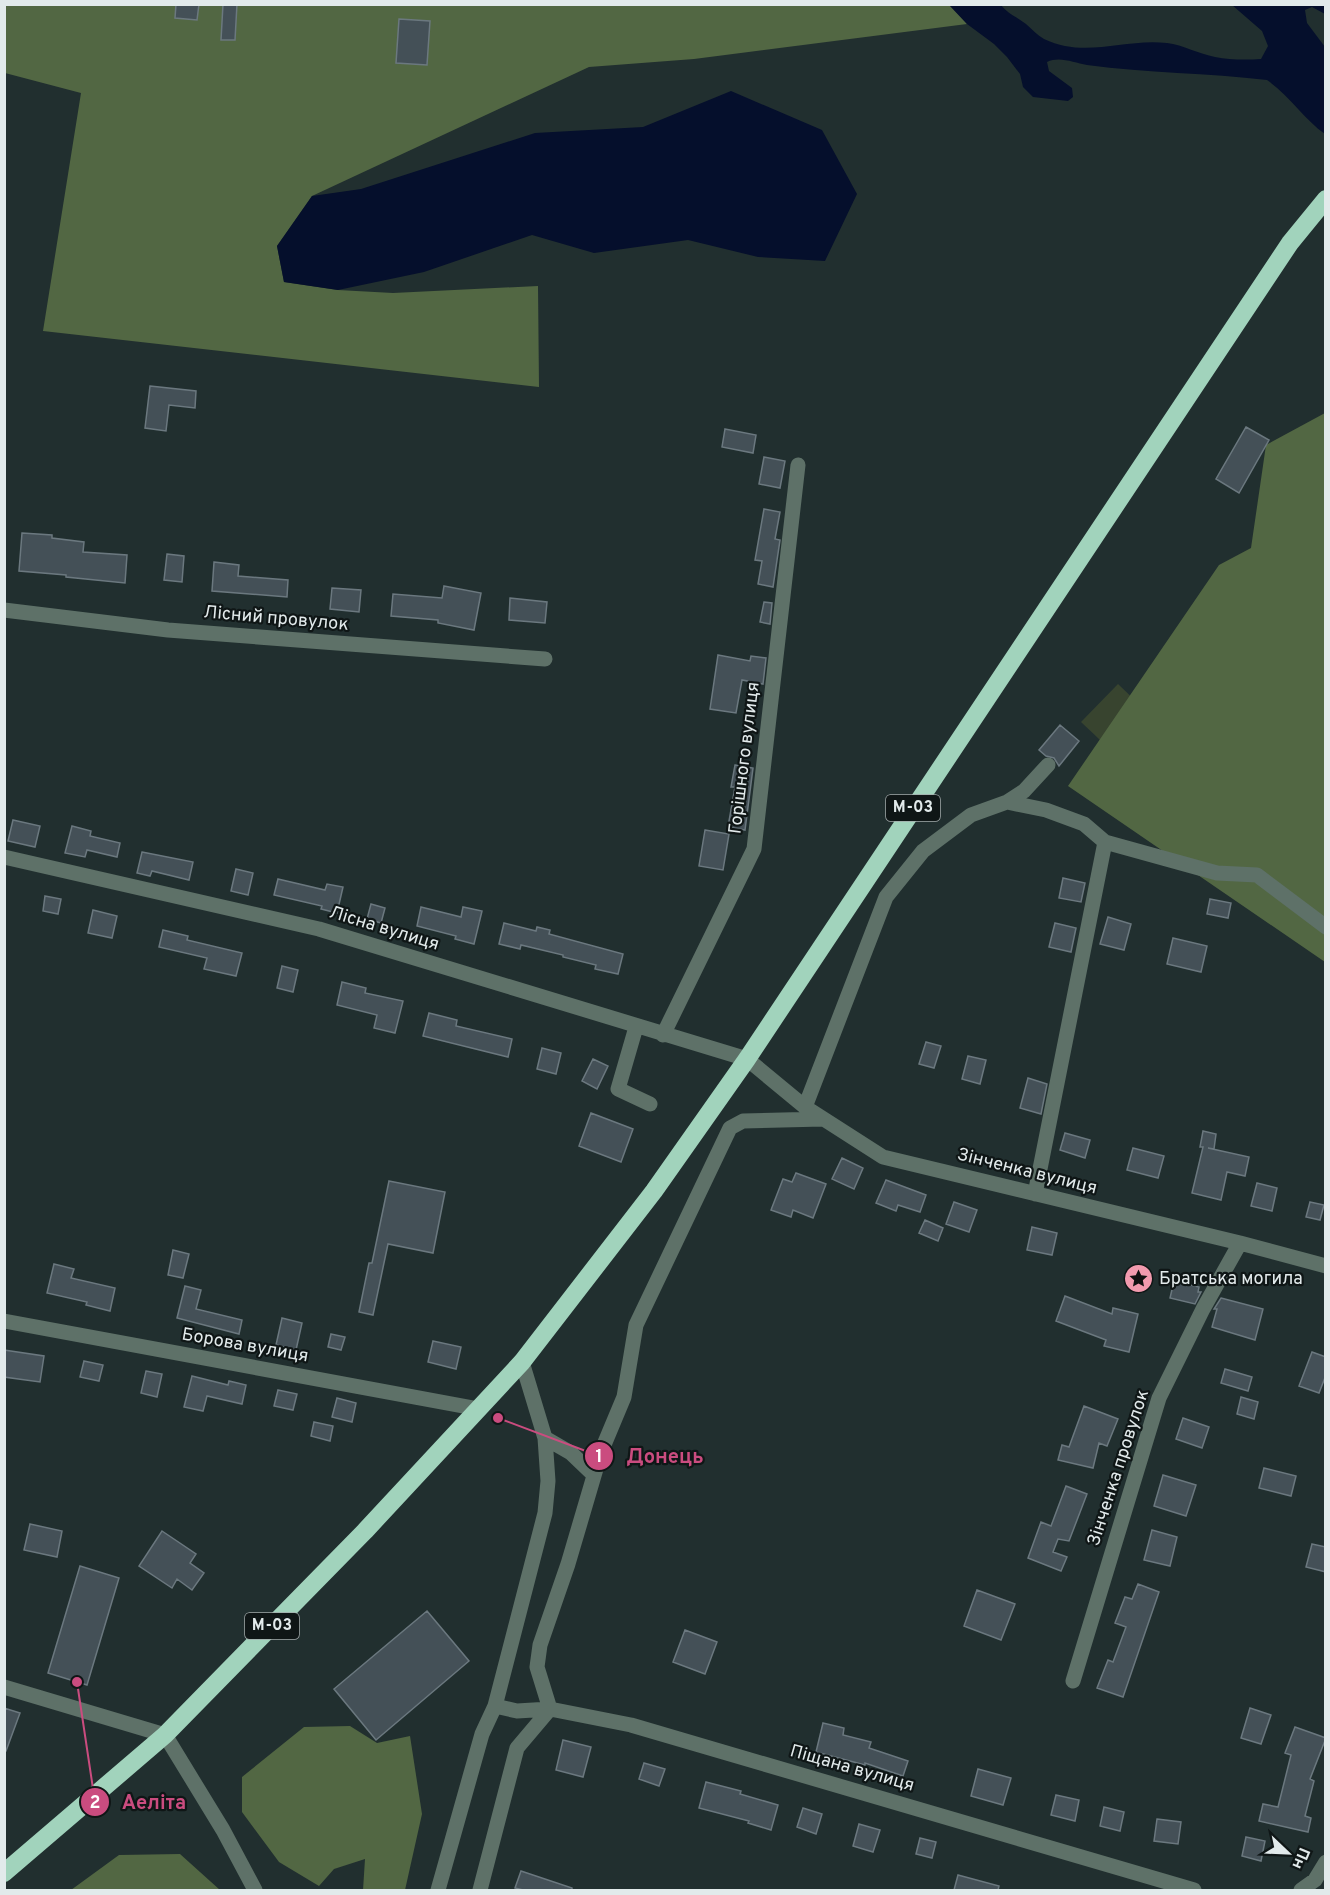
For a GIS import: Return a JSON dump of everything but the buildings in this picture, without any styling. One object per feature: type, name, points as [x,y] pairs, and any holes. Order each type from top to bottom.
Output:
[{"type":"highway","name":"М-03","points":[[4,1872],[165,1735],[365,1531],[522,1362],[654,1191],[747,1059],[1290,243],[1326,199]]},
{"type":"street","name":"Горішного вулиця","points":[[663,1035],[754,849],[798,465]]},
{"type":"street","name":"Лісний провулок","points":[[4,610],[168,630],[546,659]]},
{"type":"street","points":[[805,1107],[886,897],[923,851],[971,815],[1007,802],[1024,791],[1048,765]]},
{"type":"street","points":[[1007,802],[1046,810],[1084,824],[1105,842],[1217,873],[1257,876],[1326,927]]},
{"type":"street","points":[[1035,1194],[1105,842]]},
{"type":"street","name":"Лісна вулиця","points":[[4,857],[319,929],[747,1059]]},
{"type":"street","points":[[636,1027],[618,1089],[650,1104]]},
{"type":"street","name":"Зінченка вулиця","points":[[747,1059],[805,1107],[883,1157],[1326,1266]]},
{"type":"street","points":[[480,1890],[517,1748],[549,1709],[537,1666],[540,1645],[568,1564],[601,1452],[624,1397],[636,1325],[730,1128],[743,1121],[823,1119]]},
{"type":"street","name":"Зінченка провулок","points":[[1073,1681],[1159,1398],[1203,1309],[1240,1243]]},
{"type":"street","name":"Борова вулиця","points":[[4,1321],[479,1409]]},
{"type":"street","points":[[438,1890],[482,1734],[495,1706],[545,1513],[548,1480],[545,1438],[522,1362]]},
{"type":"street","points":[[545,1438],[571,1453],[594,1475]]},
{"type":"street","points":[[4,1687],[165,1735],[223,1830],[255,1890]]},
{"type":"street","name":"Піщана вулиця","points":[[495,1706],[517,1711],[549,1709],[631,1725],[1194,1890]]},
{"type":"street","points":[[1301,1890],[1315,1880],[1326,1862]]},
{"type":"green space","points":[[949,4],[967,24],[694,59],[589,67],[312,196],[277,246],[284,282],[338,290],[393,293],[538,286],[539,387],[43,331],[81,93],[5,73],[4,5]]},
{"type":"green space","points":[[1325,413],[1325,962],[1068,786],[1219,565],[1251,548],[1266,445]]},
{"type":"green space","points":[[1118,684],[1187,750],[1151,788],[1081,722]]},
{"type":"green space","points":[[350,1726],[377,1743],[410,1736],[422,1814],[405,1890],[363,1890],[365,1859],[334,1869],[319,1886],[279,1862],[242,1812],[242,1777],[304,1727]]},
{"type":"green space","points":[[180,1854],[220,1890],[71,1890],[119,1855]]},
{"type":"water","points":[[949,5],[1001,5],[1041,37],[1060,45],[1090,48],[1151,42],[1167,43],[1215,57],[1244,60],[1261,59],[1268,46],[1262,31],[1232,5],[1325,5],[1325,14],[1312,7],[1305,10],[1307,23],[1325,47],[1325,134],[1267,80],[1110,68],[1067,60],[1052,60],[1047,62],[1049,71],[1072,88],[1073,97],[1068,101],[1033,97],[1023,87],[1020,74],[1007,57],[967,24]]},
{"type":"water","points":[[731,91],[822,130],[857,194],[825,261],[758,257],[688,240],[594,253],[532,235],[424,272],[338,290],[284,282],[277,246],[312,196],[361,189],[535,133],[643,127]]},
{"type":"place","name":"Братська могила","points":[[1138,1279]]},
{"type":"place","name":"Донець","points":[[498,1418]]},
{"type":"place","name":"Аеліта","points":[[77,1682]]}]
